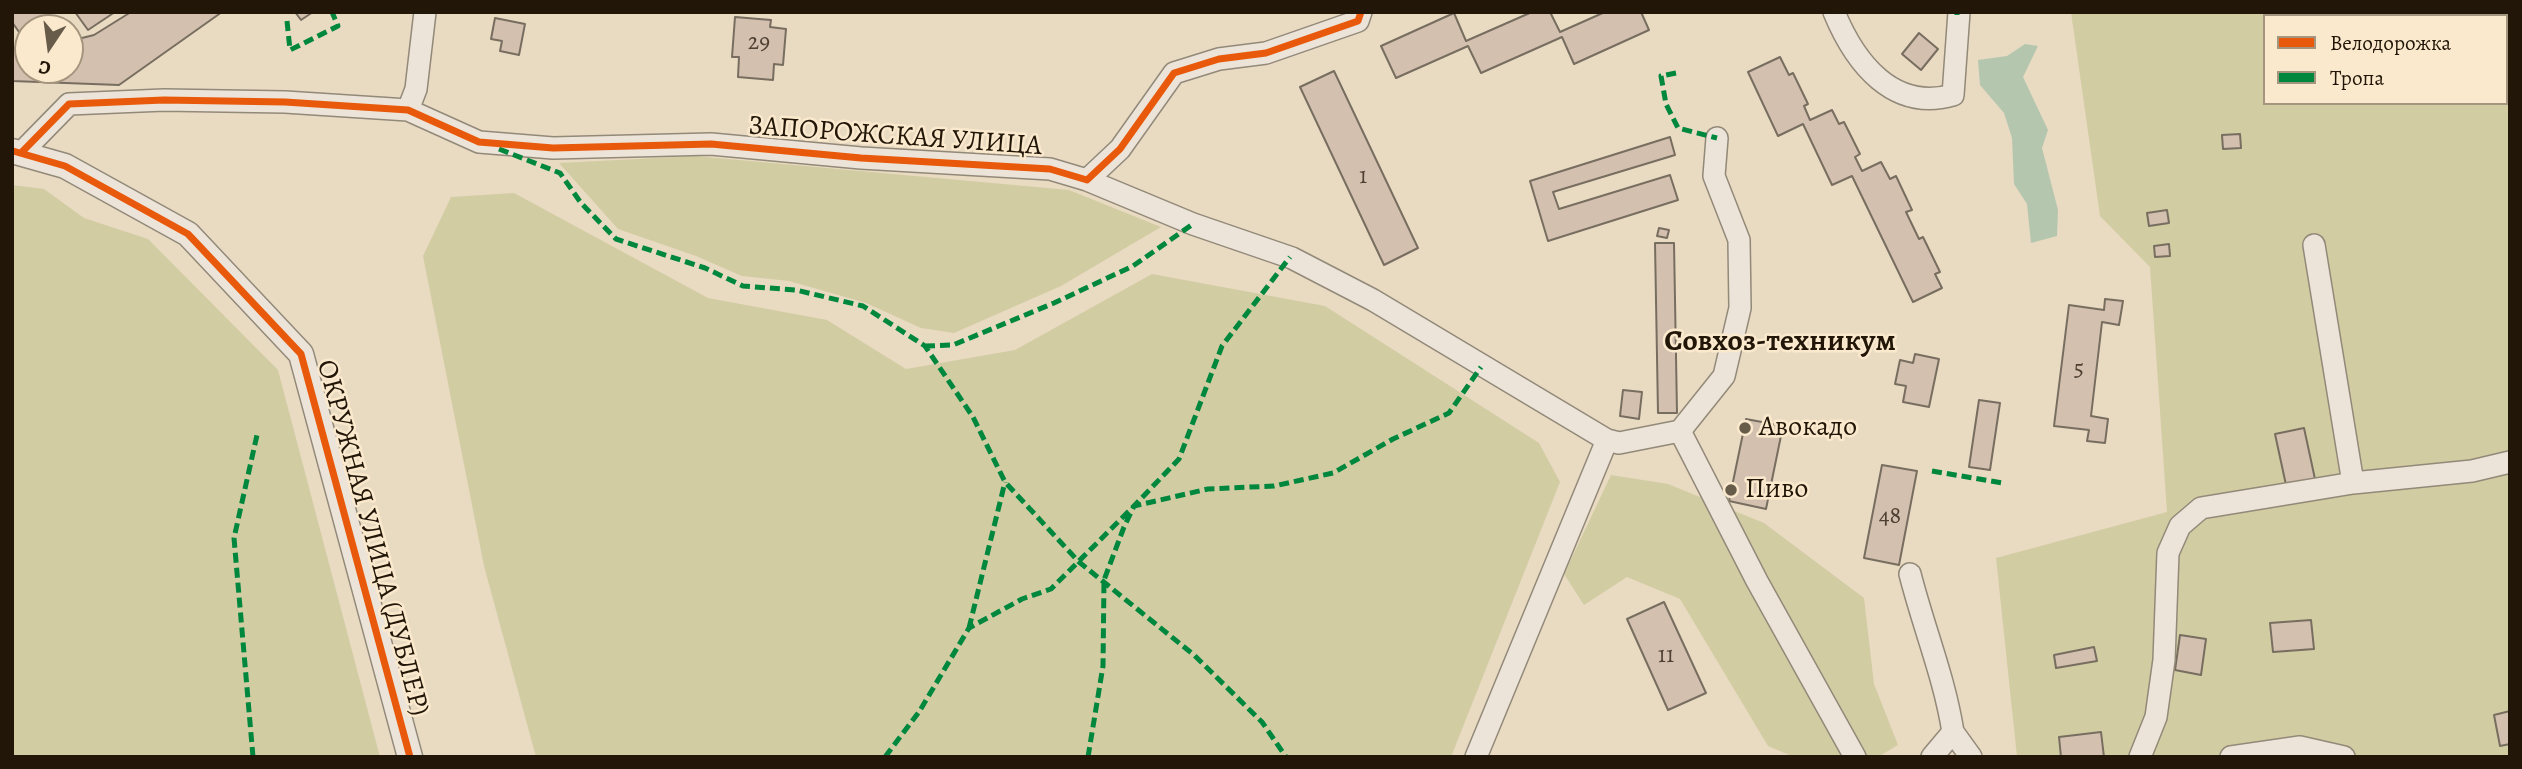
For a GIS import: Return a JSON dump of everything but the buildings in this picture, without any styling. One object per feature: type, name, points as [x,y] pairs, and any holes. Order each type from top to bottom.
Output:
[{"type":"street","points":[[17,152],[69,104],[164,100],[285,102],[408,110],[415,89],[425,12]]},
{"type":"street","points":[[1087,180],[1120,149],[1174,73],[1219,59],[1266,53],[1299,43],[1357,21],[1361,12]]},
{"type":"street","points":[[1834,12],[1843,35],[1868,71],[1901,94],[1932,101],[1953,95],[1959,12]]},
{"type":"street","name":"ЗАПОРОЖСКАЯ УЛИЦА","points":[[408,110],[479,142],[553,148],[711,144],[861,158],[1050,169],[1087,180],[1193,223],[1292,258],[1373,300],[1607,440]]},
{"type":"street","points":[[1476,757],[1607,440],[1619,443],[1680,431],[1724,376],[1740,308],[1739,240],[1714,176],[1717,138]]},
{"type":"street","name":"ОКРУЖНАЯ УЛИЦА (ДУБЛЕР)","points":[[17,152],[65,166],[188,234],[301,354],[410,757]]},
{"type":"street","points":[[2314,245],[2353,483]]},
{"type":"street","points":[[1680,431],[1757,581],[1855,757]]},
{"type":"street","points":[[2140,757],[2155,717],[2164,660],[2168,553],[2180,526],[2201,508],[2353,483],[2472,471],[2510,462]]},
{"type":"street","points":[[1910,575],[1923,624],[1946,685],[1953,732],[1971,757]]},
{"type":"street","points":[[1932,757],[1953,732]]},
{"type":"street","points":[[2231,757],[2300,747],[2344,757]]},
{"type":"shaded area","points":[[2071,12],[2510,12],[2510,757],[2017,757],[1996,558],[2167,512],[2150,267],[2100,216]]},
{"type":"shaded area","points":[[2025,44],[2038,46],[2023,77],[2048,130],[2042,148],[2058,210],[2057,236],[2031,243],[2027,204],[2014,184],[2012,138],[2004,113],[1980,85],[1978,60],[2007,56]]},
{"type":"shaded area","points":[[695,156],[1069,190],[1161,227],[1061,286],[954,333],[921,328],[866,303],[789,281],[742,276],[696,256],[618,229],[559,163]]},
{"type":"shaded area","points":[[12,185],[44,189],[84,218],[148,239],[278,370],[380,757],[12,757]]},
{"type":"shaded area","points":[[514,193],[708,298],[827,320],[906,369],[1015,350],[1152,274],[1325,306],[1539,443],[1560,482],[1451,757],[536,757],[484,566],[423,256],[451,197]]},
{"type":"shaded area","points":[[1611,475],[1668,484],[1764,523],[1864,598],[1874,684],[1898,745],[1878,757],[1794,757],[1768,746],[1680,599],[1627,577],[1584,605],[1564,574]]},
{"type":"marked path","points":[[287,21],[290,50],[338,26],[332,12]]},
{"type":"marked path","points":[[1676,73],[1661,76],[1666,104],[1678,128],[1717,138]]},
{"type":"marked path","points":[[499,149],[560,173],[581,203],[616,239],[705,268],[743,286],[796,290],[863,306],[925,346],[973,417],[1005,482],[1079,562],[1194,655],[1262,722],[1286,757]]},
{"type":"marked path","points":[[925,346],[953,345],[1054,303],[1133,266],[1193,224]]},
{"type":"marked path","points":[[1088,757],[1103,666],[1104,580],[1124,527],[1134,506],[1179,459],[1222,346],[1290,257]]},
{"type":"marked path","points":[[885,757],[919,712],[969,628],[1022,599],[1051,589],[1134,506],[1208,489],[1274,486],[1333,473],[1393,439],[1449,413],[1481,367]]},
{"type":"marked path","points":[[253,757],[234,538],[257,435]]},
{"type":"marked path","points":[[1932,471],[2003,483]]},
{"type":"marked path","points":[[969,628],[1005,482]]},
{"type":"cycle path","points":[[22,152],[69,104],[164,100],[285,102],[408,110],[479,142],[553,148],[711,144],[861,158],[1050,169],[1087,180],[1120,149],[1174,73],[1219,59],[1266,53],[1358,21],[1361,12]]},
{"type":"cycle path","points":[[13,151],[65,166],[188,234],[301,354],[410,757]]},
{"type":"place","name":"Авокадо","points":[[1745,428]]},
{"type":"place","name":"Пиво","points":[[1731,490]]},
{"type":"district","name":"Совхоз-техникум","points":[[1780,343]]}]
